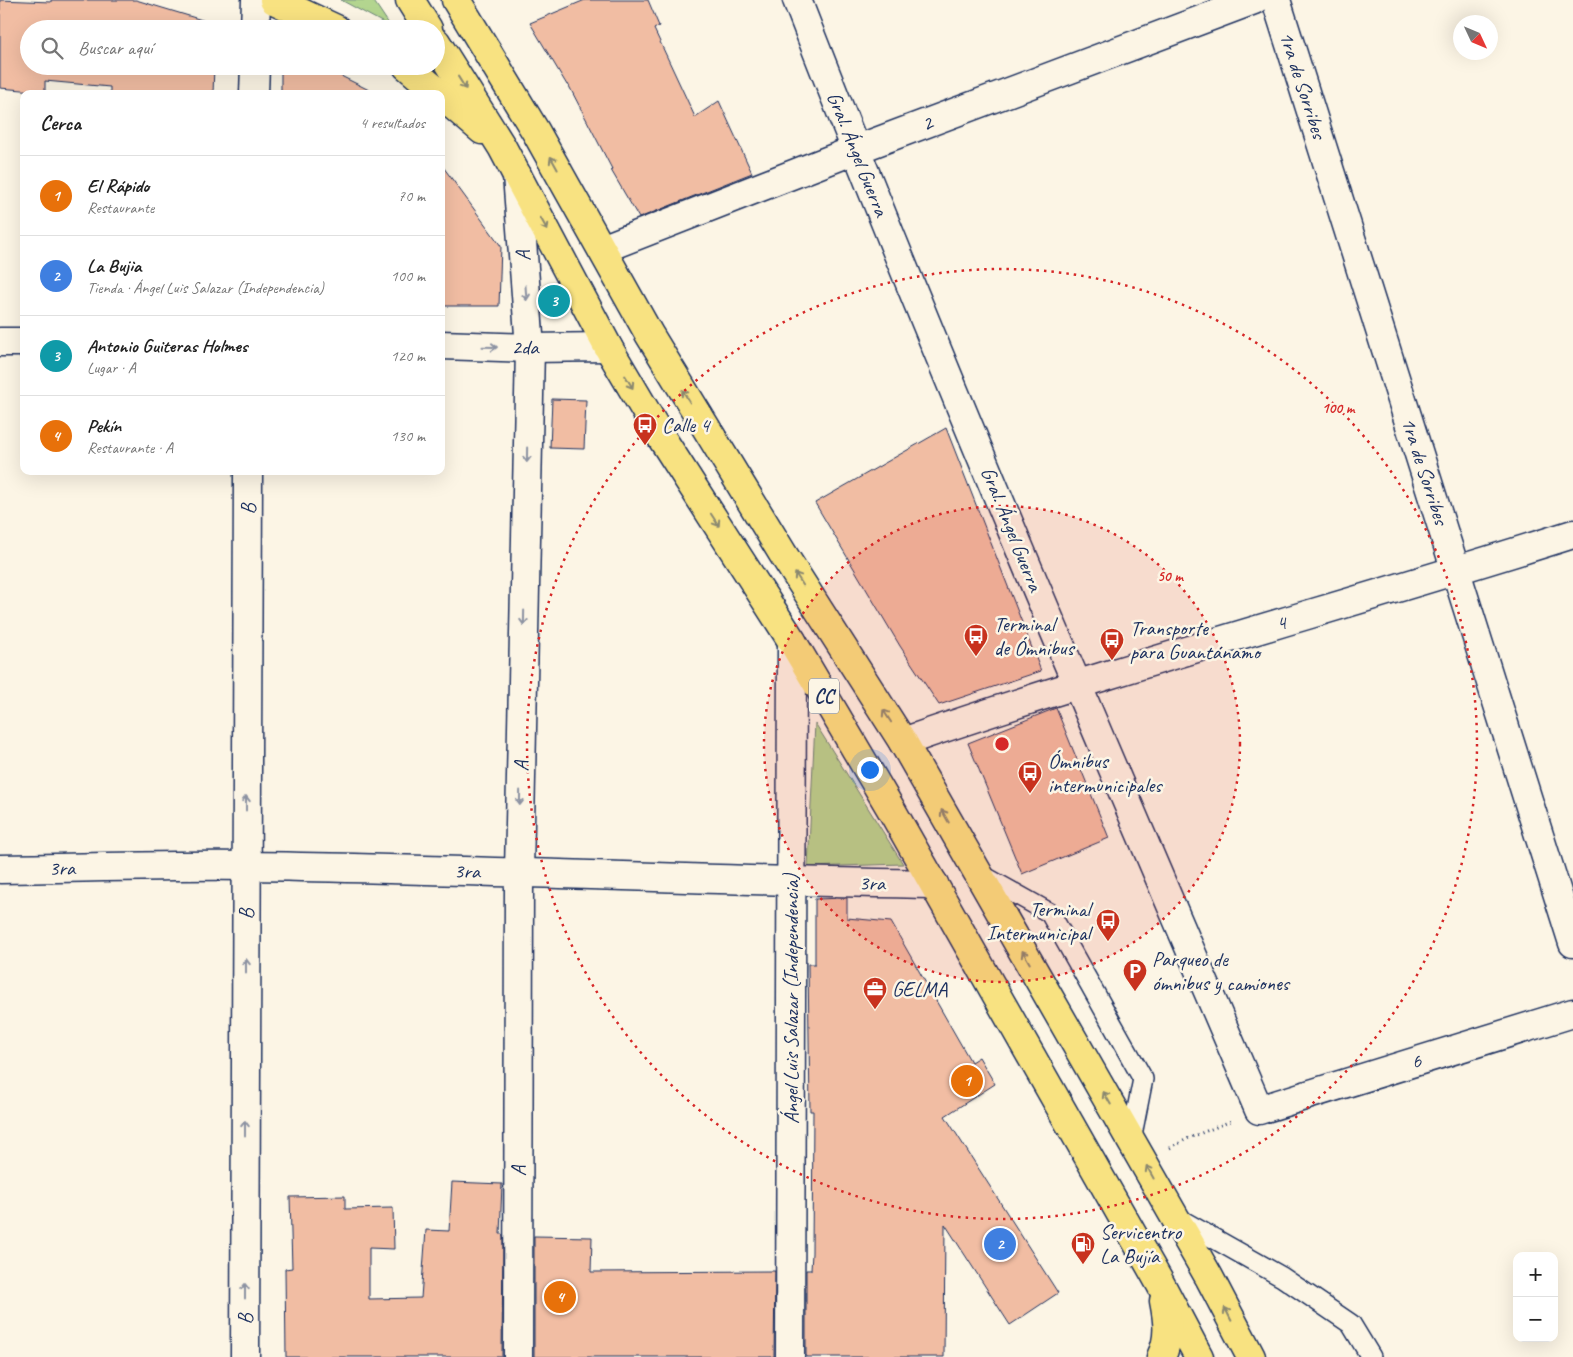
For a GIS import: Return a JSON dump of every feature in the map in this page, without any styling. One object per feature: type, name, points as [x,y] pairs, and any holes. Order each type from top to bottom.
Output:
[{"type":"main road","points":[[274,0],[317,20]]},
{"type":"main road","points":[[410,0],[422,20]]},
{"type":"main road","name":"CC","points":[[456,0],[536,132],[649,334],[773,537],[903,742],[1174,1215],[1251,1357]]},
{"type":"main road","name":"CC","points":[[445,56],[502,147],[608,347],[661,436],[792,642],[934,884],[1160,1283],[1199,1357]]},
{"type":"main road","points":[[418,75],[435,90]]},
{"type":"main road","points":[[445,98],[502,147]]},
{"type":"main road","points":[[1160,1283],[1168,1330],[1167,1343],[1161,1357]]},
{"type":"street","points":[[255,20],[256,0]]},
{"type":"street","name":"Gral. Ángel Guerra","points":[[797,0],[855,150],[1076,684],[1259,1110]]},
{"type":"street","name":"2","points":[[602,249],[855,150],[1254,0]]},
{"type":"street","name":"1ra de Sorribes","points":[[1276,0],[1573,943]]},
{"type":"street","points":[[254,90],[255,75]]},
{"type":"street","name":"A","points":[[517,175],[530,348],[519,872],[518,1357]]},
{"type":"street","points":[[0,342],[20,342]]},
{"type":"street","name":"2da","points":[[445,346],[608,347]]},
{"type":"street","name":"B","points":[[245,1357],[248,475]]},
{"type":"street","name":"4","points":[[903,742],[1076,684],[1457,571],[1573,534]]},
{"type":"street","name":"Ángel Luis Salazar (Independencia)","points":[[790,1357],[792,642]]},
{"type":"street","name":"3ra","points":[[0,869],[246,866],[519,872],[791,882],[934,884]]},
{"type":"street","name":"6","points":[[1259,1110],[1573,1013]]},
{"type":"lane","points":[[978,873],[1050,912],[1144,1079],[1131,1140]]},
{"type":"lane","points":[[1174,1215],[1282,1277],[1351,1324],[1371,1357]]},
{"type":"path","points":[[1188,1138],[1259,1110]]},
{"type":"green space","points":[[341,0],[373,0],[386,20],[378,20]]},
{"type":"green space","points":[[815,723],[903,864],[808,867]]},
{"type":"building","points":[[0,0],[51,2],[51,0],[136,0],[202,20],[20,20],[20,75],[214,75],[213,90],[110,90],[110,87],[45,81],[45,90],[0,88]]},
{"type":"building","points":[[585,0],[648,0],[659,26],[654,29],[695,117],[719,101],[752,173],[639,218],[611,170],[568,84],[530,23]]},
{"type":"building","points":[[281,75],[339,75],[369,90],[281,90]]},
{"type":"building","points":[[445,169],[501,246],[499,306],[445,306]]},
{"type":"building","points":[[552,399],[586,400],[584,449],[550,448]]},
{"type":"building","points":[[946,428],[1041,671],[939,705],[900,646],[815,503]]},
{"type":"building","points":[[1056,708],[1109,838],[1022,874],[968,743]]},
{"type":"building","points":[[847,898],[847,918],[891,922],[971,1062],[979,1057],[995,1084],[945,1116],[1058,1293],[1010,1325],[945,1224],[944,1357],[806,1357],[806,1270],[811,1270],[812,1253],[813,1111],[810,1111],[808,964],[815,964],[815,899]]},
{"type":"building","points":[[452,1182],[502,1184],[500,1234],[503,1236],[502,1357],[286,1357],[285,1269],[292,1268],[290,1197],[345,1196],[345,1209],[393,1208],[394,1249],[369,1248],[369,1299],[421,1298],[426,1230],[449,1231]]},
{"type":"building","points":[[534,1236],[592,1237],[591,1272],[775,1271],[774,1357],[534,1357]]},
{"type":"place","name":"Antonio Guiteras Holmes","points":[[554,301]]},
{"type":"place","name":"Calle 4","points":[[645,446]]},
{"type":"place","name":"Terminal de Ómnibus","points":[[976,657]]},
{"type":"place","name":"Transporte para Guantánamo","points":[[1112,661]]},
{"type":"place","name":"Ómnibus intermunicipales","points":[[1030,794]]},
{"type":"place","name":"Terminal Intermunicipal","points":[[1108,942]]},
{"type":"place","name":"Parqueo de ómnibus y camiones","points":[[1135,992]]},
{"type":"place","name":"GELMA","points":[[875,1010]]},
{"type":"place","name":"El Rápido","points":[[967,1081]]},
{"type":"place","name":"La Bujia","points":[[1000,1244]]},
{"type":"place","name":"Servicentro La Bujía","points":[[1083,1265]]},
{"type":"place","name":"Pekín","points":[[560,1297]]}]
